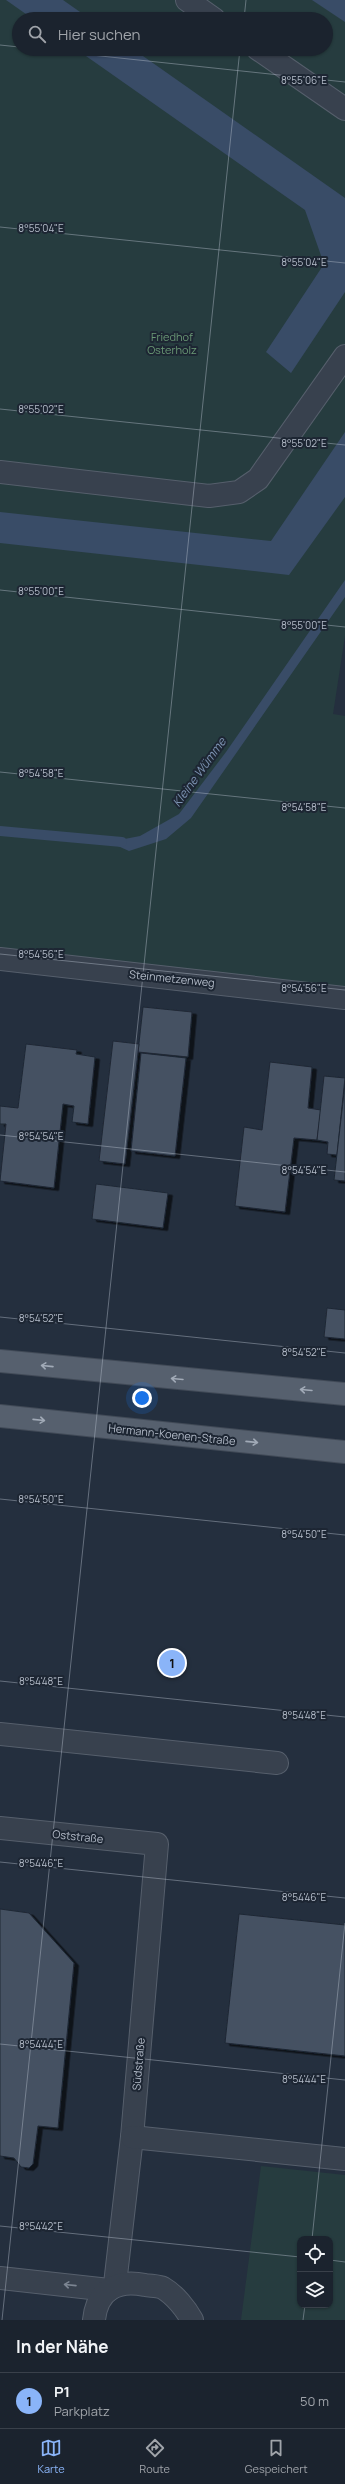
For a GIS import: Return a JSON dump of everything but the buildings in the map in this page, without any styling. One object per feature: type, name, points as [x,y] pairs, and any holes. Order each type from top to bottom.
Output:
[{"type":"main road","points":[[0,1361],[345,1394]]},
{"type":"main road","name":"Hermann-Koenen-Straße","points":[[0,1416],[345,1452]]},
{"type":"street","points":[[186,0],[204,12]]},
{"type":"street","points":[[268,56],[345,109]]},
{"type":"street","points":[[0,472],[209,496],[239,492],[258,479],[345,356]]},
{"type":"street","name":"Steinmetzenweg","points":[[0,959],[345,998]]},
{"type":"street","points":[[0,1734],[277,1763]]},
{"type":"street","name":"Oststraße","points":[[0,1828],[157,1844]]},
{"type":"street","name":"Südstraße","points":[[112,2287],[132,2137],[157,1844]]},
{"type":"street","points":[[132,2137],[345,2159]]},
{"type":"street","points":[[0,2278],[112,2287],[136,2283],[163,2288],[185,2309],[192,2320]]},
{"type":"street","points":[[94,2320],[95,2308],[112,2287]]},
{"type":"green space","name":"Friedhof Osterholz","points":[[0,0],[345,0],[345,636],[333,714],[345,716],[345,1009],[0,968]]},
{"type":"green space","points":[[261,2166],[345,2175],[345,2320],[241,2320]]},
{"type":"water","points":[[6,0],[63,0],[80,12],[23,12]]},
{"type":"water","points":[[312,0],[345,0],[345,22],[333,14],[333,12],[330,12]]},
{"type":"water","points":[[86,56],[143,56],[345,198],[345,292],[291,373],[266,352],[324,264],[305,210]]},
{"type":"water","points":[[345,432],[345,497],[289,575],[0,543],[0,512],[271,541]]},
{"type":"water","points":[[345,580],[345,597],[191,818],[166,839],[129,851],[109,842],[140,836],[179,814],[226,752]]},
{"type":"waterway","name":"Kleine Wümme","points":[[0,831],[122,842]]},
{"type":"place","name":"P1","points":[[172,1663]]}]
